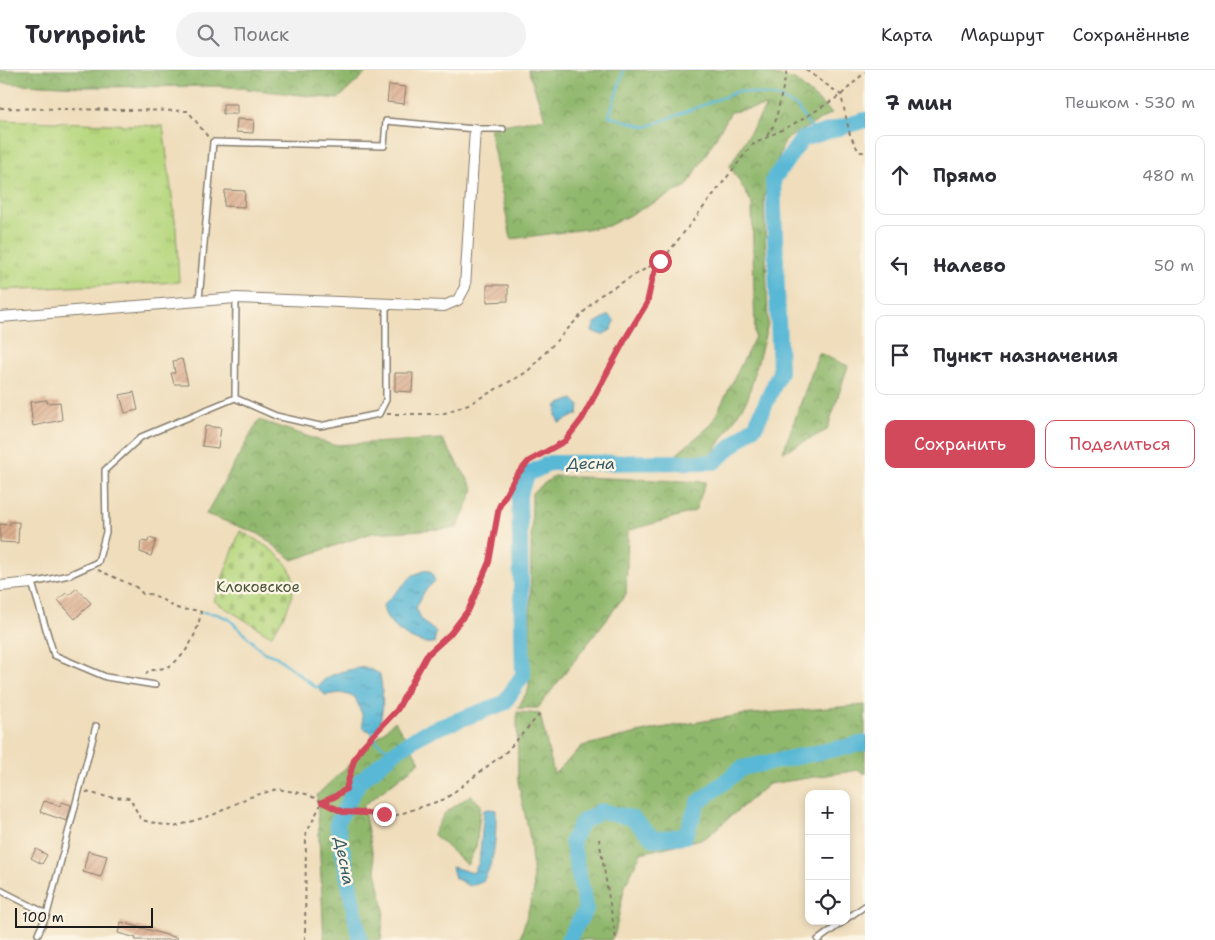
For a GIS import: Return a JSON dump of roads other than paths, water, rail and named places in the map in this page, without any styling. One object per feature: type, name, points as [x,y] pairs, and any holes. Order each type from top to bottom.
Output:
[{"type":"street","points":[[0,317],[236,298],[444,306],[458,300],[465,288],[475,129]]},
{"type":"street","points":[[0,586],[32,583]]},
{"type":"lane","points":[[199,300],[213,142],[384,146],[386,121],[475,129],[503,129]]},
{"type":"lane","points":[[235,398],[236,298]]},
{"type":"lane","points":[[156,685],[106,677],[54,655],[32,583],[69,575],[89,568],[98,562],[106,532],[105,470],[141,438],[235,398],[276,416],[320,426],[379,414],[386,400],[386,304]]},
{"type":"lane","points":[[38,934],[47,914],[96,726]]},
{"type":"lane","points":[[0,890],[47,914]]},
{"type":"lane","points":[[850,916],[865,906]]},
{"type":"lane","points":[[818,940],[838,925]]},
{"type":"water","points":[[609,315],[615,321],[611,330],[602,335],[592,331],[595,323]]},
{"type":"water","points":[[573,399],[579,405],[578,414],[559,423],[556,415],[557,405]]},
{"type":"water","points":[[427,570],[431,572],[435,581],[424,592],[416,608],[423,622],[436,632],[434,643],[418,641],[402,633],[389,620],[383,605],[413,575]]},
{"type":"water","points":[[365,667],[380,674],[382,689],[383,703],[380,723],[377,730],[372,732],[363,728],[362,714],[355,697],[341,693],[325,695],[318,687],[333,675]]},
{"type":"water","points":[[484,810],[496,810],[491,864],[483,881],[469,886],[455,878],[452,867],[473,873],[479,863]]},
{"type":"waterway","points":[[624,70],[609,116],[646,127],[739,91],[779,97],[797,107],[816,135]]},
{"type":"waterway","name":"Десна","points":[[360,940],[337,823],[359,782],[396,751],[424,733],[504,703],[523,675],[519,494],[528,474],[550,463],[714,462],[756,425],[780,372],[773,180],[802,139],[865,120]]},
{"type":"waterway","points":[[201,612],[217,614],[229,619],[263,652],[277,657],[315,687],[321,687]]},
{"type":"waterway","points":[[372,731],[380,745],[396,751]]},
{"type":"waterway","name":"Десна","points":[[568,940],[586,909],[572,841],[582,822],[601,811],[632,818],[654,839],[685,836],[698,803],[742,768],[865,743]]},
{"type":"park label","name":"Клоковское","points":[[258,587]]}]
